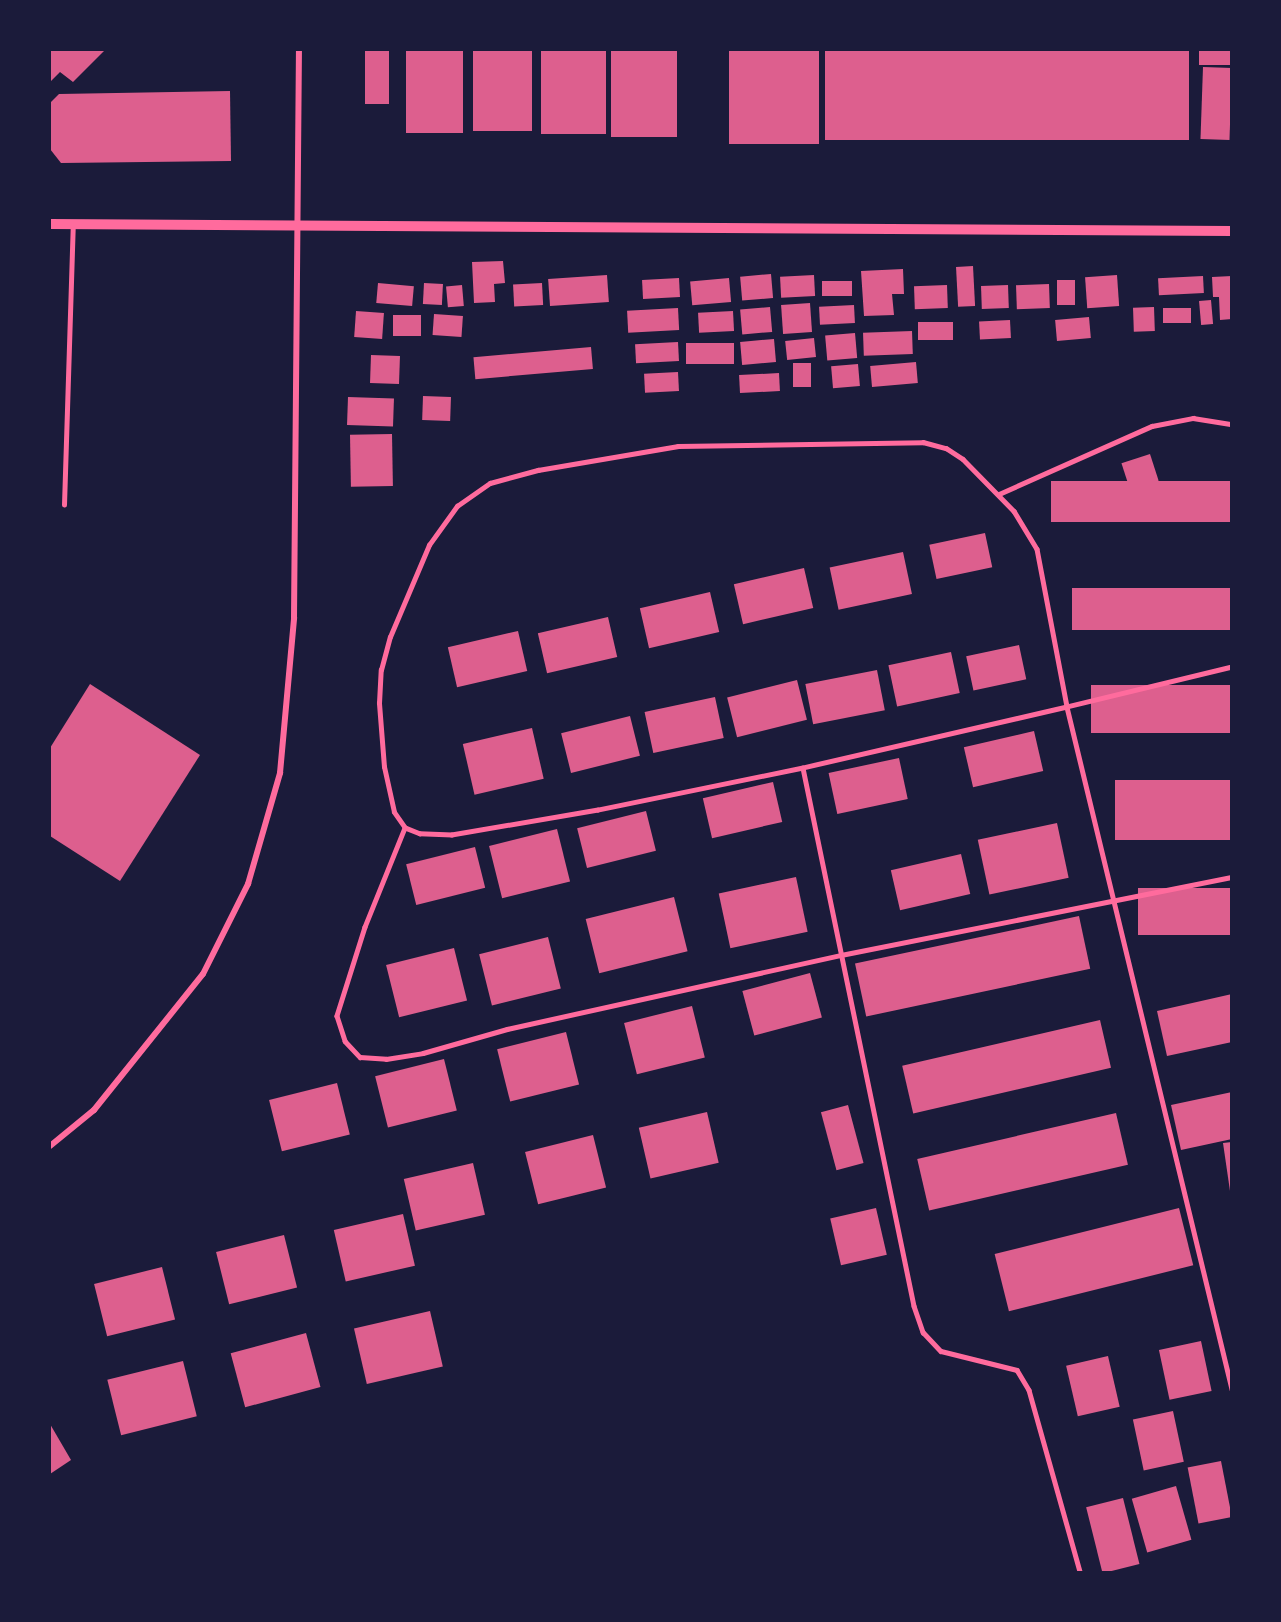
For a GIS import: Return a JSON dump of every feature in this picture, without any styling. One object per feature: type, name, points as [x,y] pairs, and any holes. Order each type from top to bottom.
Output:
[{"type":"street","points":[[50,1146],[94,1110],[204,974],[248,884],[280,773],[294,618],[299,50]]},
{"type":"street","points":[[50,224],[297,228],[1232,231]]},
{"type":"lane","points":[[64,506],[73,225]]},
{"type":"lane","points":[[999,494],[1152,426],[1193,418],[1232,424]]},
{"type":"lane","points":[[1232,667],[1067,707],[803,768],[452,835],[420,834],[405,828],[394,813],[384,767],[381,670],[405,596],[442,522],[490,483],[538,470],[678,446],[922,442],[946,448],[963,459],[999,494],[1029,532],[1037,549],[1067,707],[1232,1389]]},
{"type":"lane","points":[[803,768],[914,1306],[922,1332],[941,1351],[1017,1370],[1029,1390],[1080,1572]]},
{"type":"lane","points":[[405,828],[365,927],[337,1016],[345,1041],[360,1057],[386,1059],[423,1053],[507,1029],[841,955],[1232,877]]},
{"type":"building","points":[[50,50],[105,50],[73,82],[60,72],[50,82]]},
{"type":"building","points":[[365,50],[389,50],[389,104],[365,104]]},
{"type":"building","points":[[406,50],[463,50],[463,133],[406,133]]},
{"type":"building","points":[[473,50],[532,50],[532,131],[473,131]]},
{"type":"building","points":[[541,50],[606,50],[606,134],[541,134]]},
{"type":"building","points":[[611,50],[677,50],[677,137],[611,137]]},
{"type":"building","points":[[729,50],[819,50],[819,144],[729,144]]},
{"type":"building","points":[[825,50],[1189,50],[1189,140],[825,140]]},
{"type":"building","points":[[1199,50],[1232,50],[1232,65],[1199,65]]},
{"type":"building","points":[[1203,67],[1232,68],[1229,140],[1200,139]]},
{"type":"building","points":[[230,91],[231,161],[61,163],[50,149],[50,103],[59,94]]},
{"type":"building","points":[[503,261],[505,283],[494,284],[495,302],[474,303],[472,262]]},
{"type":"building","points":[[973,266],[975,306],[958,307],[956,267]]},
{"type":"building","points":[[903,269],[904,294],[892,294],[894,315],[864,316],[861,271]]},
{"type":"building","points":[[771,274],[773,298],[742,301],[740,277]]},
{"type":"building","points":[[607,275],[609,302],[550,306],[548,279]]},
{"type":"building","points":[[814,275],[815,296],[781,298],[780,277]]},
{"type":"building","points":[[1117,275],[1119,306],[1087,308],[1085,277]]},
{"type":"building","points":[[1203,276],[1204,293],[1159,295],[1158,278]]},
{"type":"building","points":[[1232,276],[1232,319],[1220,320],[1219,297],[1213,297],[1212,277]]},
{"type":"building","points":[[679,278],[680,297],[643,299],[642,280]]},
{"type":"building","points":[[729,278],[731,302],[692,305],[690,281]]},
{"type":"building","points":[[1057,280],[1075,280],[1075,305],[1057,305]]},
{"type":"building","points":[[822,281],[852,281],[852,296],[822,296]]},
{"type":"building","points":[[378,283],[414,286],[412,306],[376,303]]},
{"type":"building","points":[[424,283],[443,284],[442,305],[423,304]]},
{"type":"building","points":[[542,283],[543,305],[514,306],[513,285]]},
{"type":"building","points":[[1049,284],[1050,308],[1017,309],[1016,285]]},
{"type":"building","points":[[462,285],[464,306],[448,307],[446,286]]},
{"type":"building","points":[[947,285],[948,308],[915,309],[914,286]]},
{"type":"building","points":[[1008,285],[1009,308],[982,309],[981,286]]},
{"type":"building","points":[[1211,300],[1213,324],[1201,325],[1199,301]]},
{"type":"building","points":[[810,303],[812,332],[783,334],[781,305]]},
{"type":"building","points":[[854,305],[855,323],[820,325],[819,307]]},
{"type":"building","points":[[770,307],[772,332],[742,335],[740,310]]},
{"type":"building","points":[[1154,307],[1155,331],[1134,332],[1133,308]]},
{"type":"building","points":[[678,308],[679,330],[628,333],[627,311]]},
{"type":"building","points":[[1163,308],[1191,308],[1191,323],[1163,323]]},
{"type":"building","points":[[356,311],[384,313],[382,339],[354,337]]},
{"type":"building","points":[[733,311],[734,331],[699,333],[698,313]]},
{"type":"building","points":[[434,314],[463,316],[461,337],[433,335]]},
{"type":"building","points":[[393,315],[421,315],[421,336],[393,336]]},
{"type":"building","points":[[1089,317],[1091,338],[1057,341],[1055,320]]},
{"type":"building","points":[[1010,320],[1011,338],[980,340],[979,322]]},
{"type":"building","points":[[918,322],[953,322],[953,340],[918,340]]},
{"type":"building","points":[[912,331],[913,354],[864,356],[863,333]]},
{"type":"building","points":[[855,333],[857,358],[827,361],[825,336]]},
{"type":"building","points":[[814,338],[816,357],[787,360],[785,341]]},
{"type":"building","points":[[774,339],[776,362],[742,365],[740,342]]},
{"type":"building","points":[[678,342],[679,361],[636,363],[635,344]]},
{"type":"building","points":[[686,343],[734,343],[734,364],[686,364]]},
{"type":"building","points":[[591,347],[593,369],[475,379],[473,357]]},
{"type":"building","points":[[371,355],[400,356],[399,384],[370,383]]},
{"type":"building","points":[[916,362],[918,383],[872,387],[870,366]]},
{"type":"building","points":[[793,363],[811,363],[811,387],[793,387]]},
{"type":"building","points":[[858,364],[860,386],[833,388],[831,366]]},
{"type":"building","points":[[678,372],[679,391],[645,393],[644,374]]},
{"type":"building","points":[[779,373],[780,391],[740,393],[739,375]]},
{"type":"building","points":[[423,396],[451,397],[450,421],[422,420]]},
{"type":"building","points":[[348,397],[394,399],[393,427],[347,425]]},
{"type":"building","points":[[392,434],[393,486],[351,487],[350,435]]},
{"type":"building","points":[[1150,454],[1159,481],[1130,490],[1121,463]]},
{"type":"building","points":[[1051,481],[1232,481],[1232,522],[1051,522]]},
{"type":"building","points":[[985,533],[992,567],[937,579],[929,545]]},
{"type":"building","points":[[903,552],[912,594],[839,610],[830,568]]},
{"type":"building","points":[[804,568],[813,608],[743,624],[734,584]]},
{"type":"building","points":[[1072,588],[1232,588],[1232,630],[1072,630]]},
{"type":"building","points":[[710,592],[719,632],[649,648],[640,608]]},
{"type":"building","points":[[608,617],[617,657],[547,673],[538,633]]},
{"type":"building","points":[[518,631],[527,671],[457,687],[448,647]]},
{"type":"building","points":[[1019,645],[1026,679],[973,690],[966,656]]},
{"type":"building","points":[[951,652],[960,693],[897,706],[888,665]]},
{"type":"building","points":[[877,670],[885,710],[813,724],[805,684]]},
{"type":"building","points":[[797,680],[807,720],[737,737],[727,697]]},
{"type":"building","points":[[90,684],[200,755],[120,881],[50,836],[50,748]]},
{"type":"building","points":[[1091,685],[1232,685],[1232,733],[1091,733]]},
{"type":"building","points":[[715,697],[724,738],[653,753],[645,712]]},
{"type":"building","points":[[630,716],[640,756],[571,773],[561,733]]},
{"type":"building","points":[[532,728],[544,779],[475,795],[463,744]]},
{"type":"building","points":[[1034,731],[1043,771],[973,787],[964,747]]},
{"type":"building","points":[[899,758],[908,799],[837,814],[829,773]]},
{"type":"building","points":[[1115,780],[1232,780],[1232,840],[1115,840]]},
{"type":"building","points":[[773,782],[782,822],[712,838],[703,798]]},
{"type":"building","points":[[646,811],[656,851],[587,868],[577,828]]},
{"type":"building","points":[[1057,823],[1069,878],[989,895],[978,840]]},
{"type":"building","points":[[557,829],[570,881],[502,898],[489,846]]},
{"type":"building","points":[[475,847],[485,888],[416,905],[406,864]]},
{"type":"building","points":[[961,854],[970,894],[900,910],[891,870]]},
{"type":"building","points":[[796,877],[808,932],[730,948],[719,893]]},
{"type":"building","points":[[1138,888],[1232,888],[1232,935],[1138,935]]},
{"type":"building","points":[[674,897],[688,951],[599,973],[586,919]]},
{"type":"building","points":[[1079,916],[1090,969],[866,1016],[855,964]]},
{"type":"building","points":[[548,937],[561,988],[492,1006],[479,954]]},
{"type":"building","points":[[454,948],[467,1000],[399,1017],[386,965]]},
{"type":"building","points":[[810,973],[822,1017],[754,1036],[742,991]]},
{"type":"building","points":[[1232,994],[1232,1042],[1167,1056],[1157,1011]]},
{"type":"building","points":[[692,1006],[705,1057],[637,1074],[624,1023]]},
{"type":"building","points":[[1100,1020],[1111,1068],[913,1113],[902,1066]]},
{"type":"building","points":[[566,1032],[579,1084],[510,1102],[497,1049]]},
{"type":"building","points":[[444,1059],[457,1110],[388,1128],[375,1076]]},
{"type":"building","points":[[337,1083],[350,1134],[282,1151],[269,1100]]},
{"type":"building","points":[[1232,1092],[1232,1139],[1181,1150],[1171,1105]]},
{"type":"building","points":[[848,1105],[864,1163],[836,1170],[821,1112]]},
{"type":"building","points":[[707,1112],[719,1163],[650,1178],[639,1128]]},
{"type":"building","points":[[1116,1113],[1128,1165],[929,1211],[917,1159]]},
{"type":"building","points":[[593,1135],[606,1187],[538,1204],[525,1152]]},
{"type":"building","points":[[1232,1142],[1232,1191],[1230,1191],[1223,1143]]},
{"type":"building","points":[[473,1163],[485,1215],[416,1231],[404,1179]]},
{"type":"building","points":[[876,1208],[887,1255],[841,1265],[830,1219]]},
{"type":"building","points":[[1179,1208],[1193,1265],[1009,1311],[995,1254]]},
{"type":"building","points":[[403,1214],[415,1266],[346,1282],[334,1230]]},
{"type":"building","points":[[284,1235],[297,1287],[229,1304],[216,1252]]},
{"type":"building","points":[[162,1267],[175,1319],[107,1336],[94,1284]]},
{"type":"building","points":[[430,1311],[443,1367],[367,1384],[354,1329]]},
{"type":"building","points":[[306,1333],[320,1387],[245,1407],[231,1353]]},
{"type":"building","points":[[1201,1341],[1212,1391],[1170,1400],[1159,1350]]},
{"type":"building","points":[[1108,1356],[1120,1407],[1078,1416],[1066,1366]]},
{"type":"building","points":[[183,1361],[197,1416],[121,1435],[107,1380]]},
{"type":"building","points":[[1173,1411],[1184,1462],[1144,1470],[1133,1420]]},
{"type":"building","points":[[50,1424],[71,1460],[50,1474]]},
{"type":"building","points":[[1221,1461],[1232,1517],[1199,1523],[1188,1467]]},
{"type":"building","points":[[1176,1486],[1191,1540],[1147,1553],[1132,1499]]},
{"type":"building","points":[[1123,1498],[1139,1564],[1102,1572],[1086,1507]]}]
